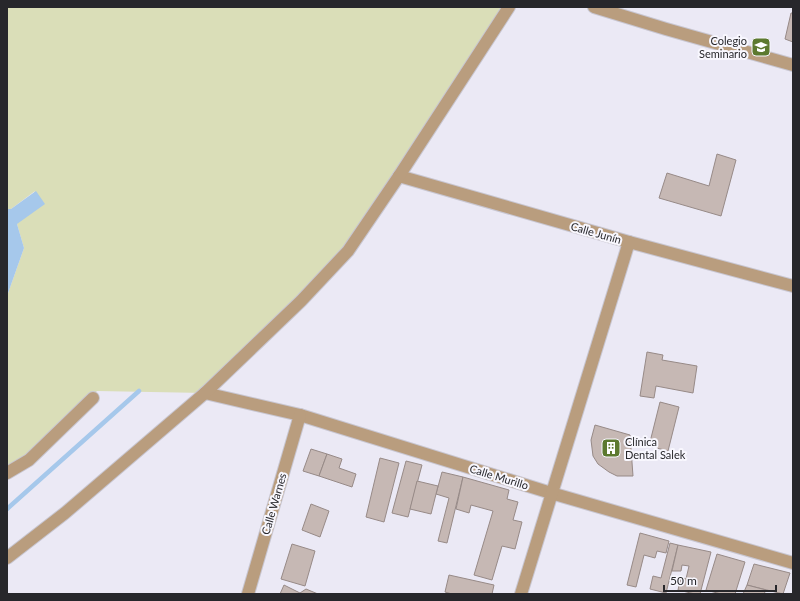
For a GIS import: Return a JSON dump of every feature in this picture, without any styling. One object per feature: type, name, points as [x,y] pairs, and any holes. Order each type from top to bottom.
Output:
[{"type":"street","points":[[7,558],[65,513],[205,393],[301,301],[348,251],[399,176],[509,7]]},
{"type":"street","points":[[594,7],[666,29],[793,64]]},
{"type":"street","name":"Calle Junín","points":[[399,176],[629,242],[793,286]]},
{"type":"street","points":[[521,594],[629,242]]},
{"type":"street","name":"Calle Murillo","points":[[205,393],[300,415],[551,493],[793,563]]},
{"type":"street","points":[[7,474],[29,460],[92,398]]},
{"type":"street","name":"Calle Warnes","points":[[248,594],[300,415]]},
{"type":"green space","points":[[7,7],[509,7],[348,251],[205,393],[97,391],[29,460],[7,473],[7,296],[24,248],[17,224],[35,191],[11,209],[7,209]]},
{"type":"water","points":[[36,191],[45,204],[17,224],[24,248],[7,296],[7,209],[11,209]]},
{"type":"building","points":[[791,13],[793,13],[793,42],[785,39]]},
{"type":"building","points":[[717,154],[736,160],[721,216],[659,198],[667,173],[709,186]]},
{"type":"building","points":[[647,352],[663,355],[662,360],[697,366],[693,393],[656,386],[654,398],[640,396]]},
{"type":"building","points":[[660,402],[679,407],[668,451],[649,446]]},
{"type":"building","name":"Clínica Dental Salek","points":[[595,425],[630,435],[633,476],[617,476],[598,464],[593,456],[591,440]]},
{"type":"building","points":[[311,449],[327,454],[319,476],[303,471]]},
{"type":"building","points":[[327,454],[342,459],[339,468],[356,474],[352,487],[319,476]]},
{"type":"building","points":[[380,458],[399,463],[384,522],[366,517]]},
{"type":"building","points":[[406,461],[422,465],[408,517],[392,513]]},
{"type":"building","points":[[442,472],[463,477],[447,543],[438,541],[449,498],[436,494]]},
{"type":"building","points":[[463,477],[509,490],[507,499],[518,502],[513,520],[522,522],[515,549],[502,546],[492,580],[474,575],[493,511],[471,505],[469,513],[456,509]]},
{"type":"building","points":[[417,481],[438,486],[431,514],[410,509]]},
{"type":"building","points":[[311,504],[329,511],[320,537],[302,530]]},
{"type":"building","points":[[640,533],[669,541],[666,553],[657,551],[655,558],[644,555],[636,587],[627,585]]},
{"type":"building","points":[[670,543],[678,545],[666,593],[650,589],[653,576],[661,578]]},
{"type":"building","points":[[292,544],[315,551],[305,586],[281,579]]},
{"type":"building","points":[[678,545],[711,552],[700,594],[678,590],[681,577],[686,579],[689,566],[682,565],[681,571],[672,571]]},
{"type":"building","points":[[717,554],[745,562],[735,594],[721,594],[706,590]]},
{"type":"building","points":[[754,564],[790,573],[783,594],[747,585]]},
{"type":"building","points":[[449,575],[494,585],[492,594],[452,594],[445,592]]},
{"type":"building","points":[[284,585],[300,593],[306,589],[318,594],[280,594]]},
{"type":"building","points":[[747,585],[766,590],[764,594],[743,594]]},
{"type":"waterway","points":[[7,509],[139,391]]},
{"type":"place","name":"Colegio Seminario","points":[[761,47]]},
{"type":"place","name":"Clínica Dental Salek","points":[[611,448]]}]
